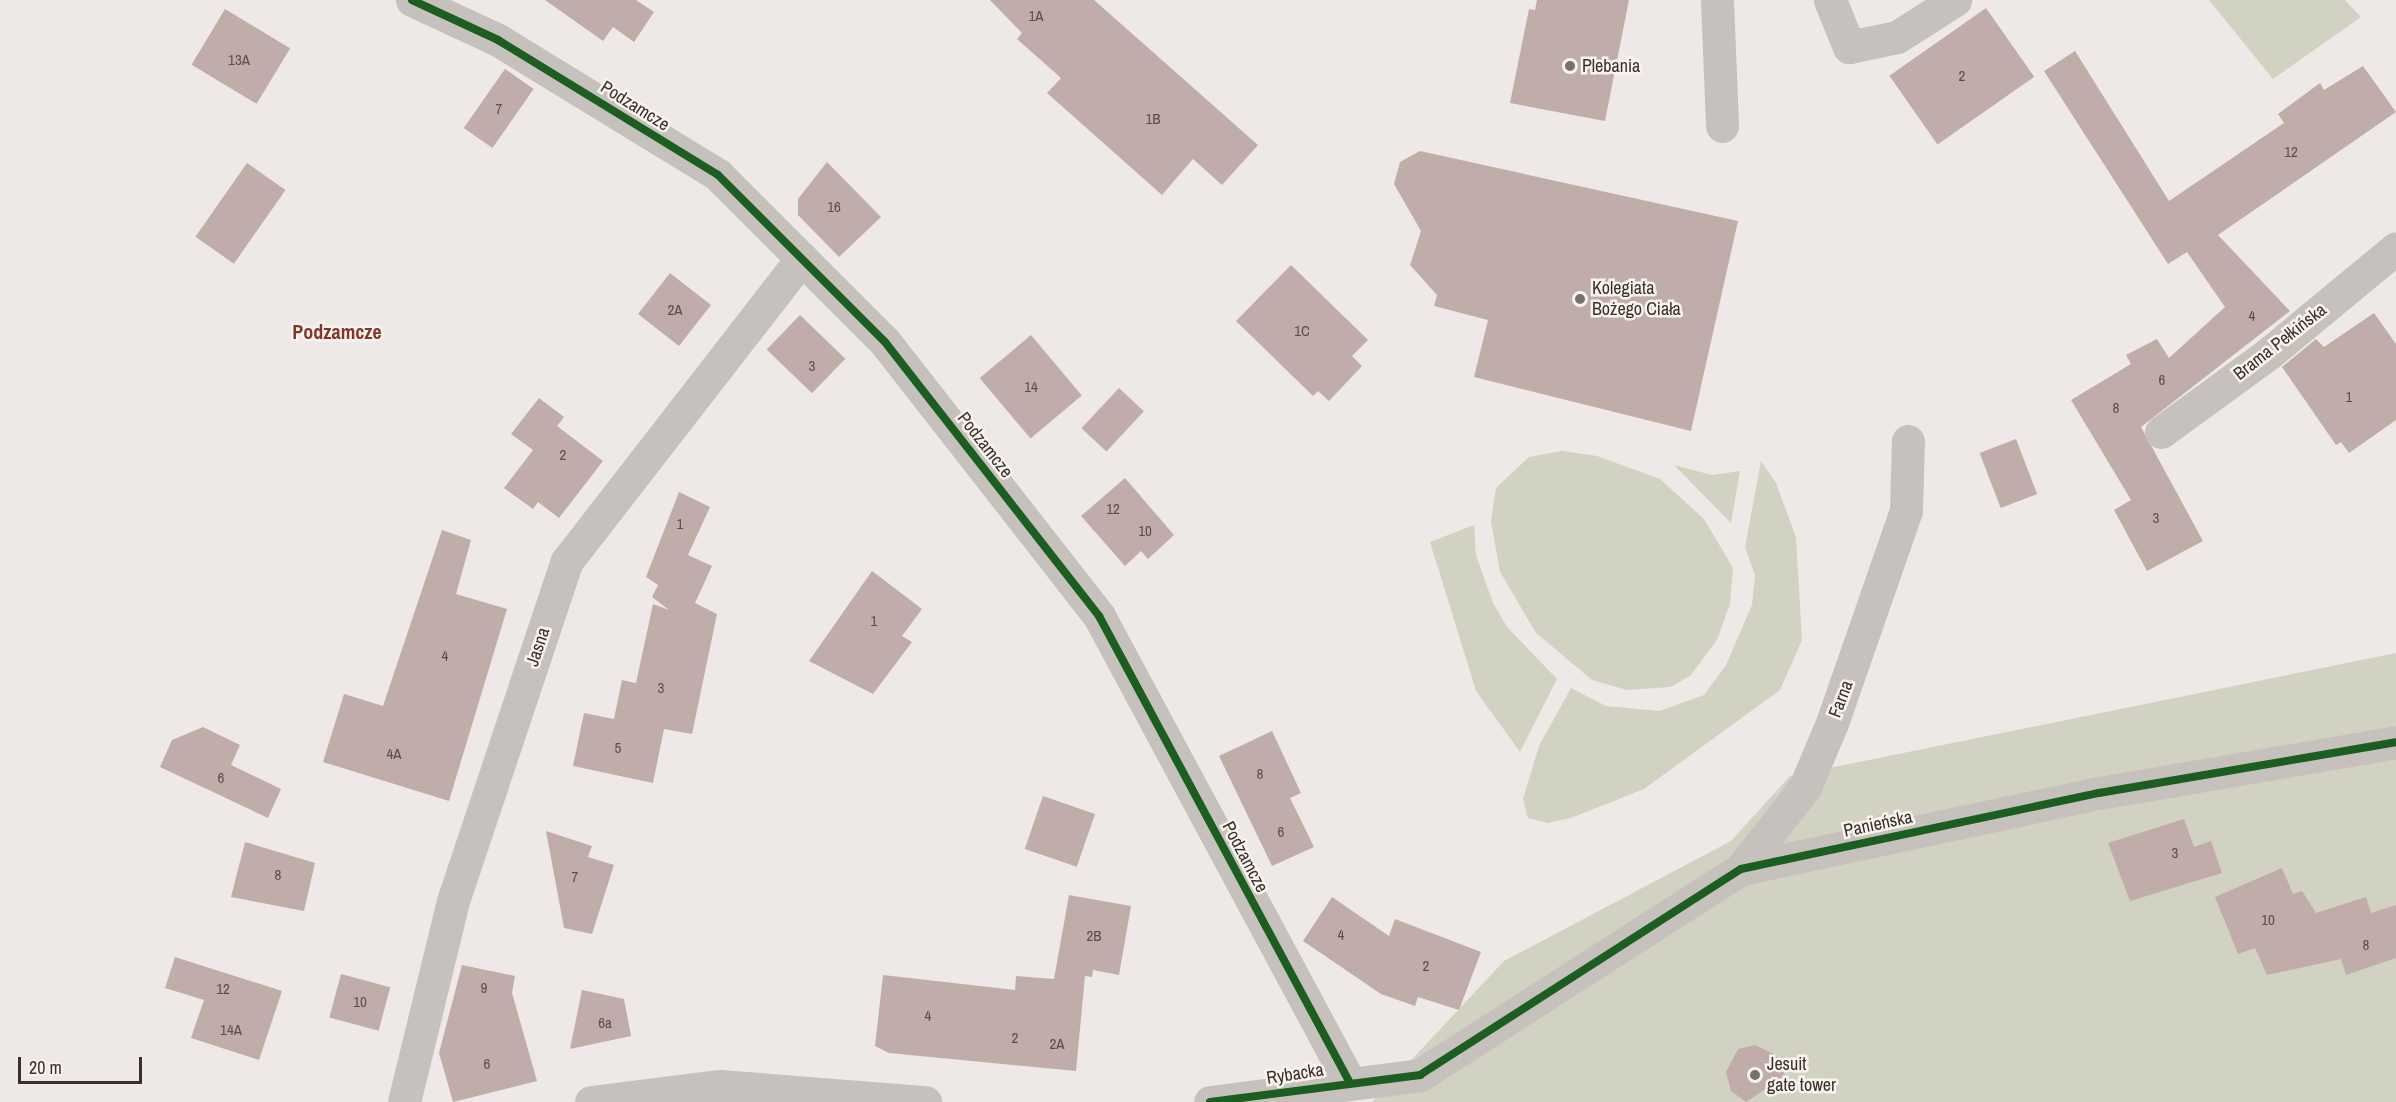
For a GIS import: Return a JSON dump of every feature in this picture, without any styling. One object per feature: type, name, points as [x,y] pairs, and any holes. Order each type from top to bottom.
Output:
[{"type":"street","name":"Podzamcze","points":[[412,0],[498,39],[718,175],[885,342],[1098,616],[1349,1081]]},
{"type":"street","points":[[1717,0],[1722,126]]},
{"type":"street","points":[[1830,0],[1849,47],[1897,37],[1955,0]]},
{"type":"street","name":"Brama Pełkińska","points":[[2161,432],[2268,354],[2396,248]]},
{"type":"street","name":"Jasna","points":[[404,1102],[453,902],[567,561],[802,258]]},
{"type":"street","name":"Farna","points":[[1741,869],[1805,787],[1906,512],[1908,441]]},
{"type":"street","name":"Panieńska","points":[[1413,1089],[1741,869],[2099,793],[2396,742]]},
{"type":"street","name":"Rybacka","points":[[1210,1102],[1349,1081],[1413,1089]]},
{"type":"street","points":[[591,1102],[720,1086],[925,1102]]},
{"type":"green space","points":[[2209,0],[2345,0],[2361,17],[2273,79]]},
{"type":"green space","points":[[1562,451],[1597,456],[1660,479],[1704,519],[1733,568],[1730,604],[1717,640],[1690,676],[1670,687],[1627,690],[1592,680],[1536,633],[1500,572],[1491,521],[1496,488],[1529,457]]},
{"type":"green space","points":[[1761,461],[1776,483],[1796,537],[1802,640],[1780,690],[1644,789],[1571,818],[1547,823],[1528,818],[1523,799],[1539,746],[1571,688],[1606,706],[1659,711],[1704,695],[1726,665],[1752,605],[1755,575],[1745,547]]},
{"type":"green space","points":[[1674,465],[1712,475],[1740,471],[1731,523]]},
{"type":"green space","points":[[1474,525],[1476,555],[1493,603],[1507,627],[1557,679],[1520,752],[1476,691],[1430,542]]},
{"type":"green space","points":[[2396,653],[2396,1102],[1372,1102],[1504,961],[1731,841],[1790,776]]},
{"type":"building","points":[[545,0],[636,0],[654,12],[634,42],[613,27],[603,41]]},
{"type":"building","points":[[990,0],[1094,0],[1258,145],[1222,185],[1193,159],[1162,195],[1047,93],[1061,78],[1017,39],[1022,33]]},
{"type":"building","name":"Plebania","points":[[1537,0],[1629,0],[1605,121],[1510,103],[1529,9],[1535,10]]},
{"type":"building","points":[[1986,8],[2034,77],[1938,144],[1889,76]]},
{"type":"building","points":[[225,9],[290,48],[257,104],[192,65]]},
{"type":"building","points":[[2075,51],[2169,201],[2284,123],[2278,114],[2320,83],[2324,90],[2363,66],[2396,112],[2218,235],[2290,311],[2141,427],[2203,541],[2147,571],[2114,510],[2131,500],[2071,400],[2131,364],[2126,355],[2157,339],[2169,358],[2225,307],[2187,252],[2168,264],[2044,71]]},
{"type":"building","points":[[505,69],[534,89],[492,148],[464,128]]},
{"type":"building","name":"Kolegiata Bożego Ciała","points":[[1420,151],[1738,221],[1691,431],[1474,377],[1488,320],[1434,306],[1437,295],[1410,265],[1421,231],[1394,184],[1400,162]]},
{"type":"building","points":[[827,162],[881,217],[839,257],[798,215],[798,199]]},
{"type":"building","points":[[247,163],[286,190],[234,264],[195,237]]},
{"type":"building","points":[[1291,265],[1368,340],[1352,356],[1362,366],[1329,401],[1318,391],[1313,396],[1236,321]]},
{"type":"building","points":[[670,273],[711,305],[679,346],[638,314]]},
{"type":"building","points":[[2374,313],[2396,344],[2396,420],[2349,453],[2341,442],[2336,445],[2282,367],[2316,339],[2324,347]]},
{"type":"building","points":[[800,315],[845,359],[812,393],[767,350]]},
{"type":"building","points":[[1031,335],[1082,396],[1030,439],[980,378]]},
{"type":"building","points":[[1119,388],[1144,411],[1106,451],[1081,428]]},
{"type":"building","points":[[539,398],[564,417],[557,426],[603,461],[559,518],[538,502],[533,509],[504,488],[533,450],[511,434]]},
{"type":"building","points":[[2016,439],[2037,494],[2001,508],[1980,453]]},
{"type":"building","points":[[1125,478],[1174,535],[1148,559],[1141,551],[1125,566],[1081,516]]},
{"type":"building","points":[[679,492],[710,507],[688,555],[712,566],[695,603],[717,614],[692,734],[664,729],[653,783],[573,766],[584,713],[614,719],[622,680],[636,683],[653,604],[669,610],[652,597],[658,585],[646,577]]},
{"type":"building","points":[[442,530],[471,540],[456,594],[507,609],[449,801],[323,762],[344,694],[383,706]]},
{"type":"building","points":[[872,571],[922,609],[902,636],[912,642],[873,694],[809,661]]},
{"type":"building","points":[[203,727],[240,745],[231,765],[281,789],[268,818],[160,767],[172,740]]},
{"type":"building","points":[[1272,731],[1301,793],[1290,798],[1314,847],[1272,866],[1219,756]]},
{"type":"building","points":[[1043,796],[1095,814],[1077,867],[1025,849]]},
{"type":"building","points":[[2184,819],[2194,847],[2211,841],[2222,873],[2130,901],[2108,843]]},
{"type":"building","points":[[546,831],[592,846],[588,857],[614,865],[592,934],[564,928]]},
{"type":"building","points":[[245,842],[315,863],[304,911],[231,897]]},
{"type":"building","points":[[2282,868],[2293,894],[2302,891],[2316,913],[2366,897],[2371,913],[2396,905],[2396,958],[2346,975],[2341,959],[2267,975],[2255,948],[2238,954],[2215,897]]},
{"type":"building","points":[[1069,895],[1131,906],[1119,975],[1093,970],[1092,977],[1085,976],[1076,1071],[889,1053],[875,1046],[883,975],[1015,990],[1016,976],[1054,979]]},
{"type":"building","points":[[1332,897],[1389,936],[1395,919],[1481,952],[1459,1010],[1418,997],[1415,1006],[1381,994],[1303,941]]},
{"type":"building","points":[[175,957],[282,991],[259,1060],[191,1038],[204,1000],[165,988]]},
{"type":"building","points":[[462,965],[515,976],[512,993],[537,1081],[453,1102],[439,1053]]},
{"type":"building","points":[[341,974],[390,987],[379,1031],[329,1017]]},
{"type":"building","points":[[582,990],[624,999],[631,1036],[570,1049]]},
{"type":"building","name":"Jesuit gate tower","points":[[1755,1045],[1776,1055],[1785,1076],[1746,1102],[1731,1091],[1726,1072],[1738,1049]]},
{"type":"cycle path","points":[[412,0],[498,40],[718,175],[885,342],[1099,616],[1349,1081]]},
{"type":"cycle path","points":[[1210,1102],[1420,1075],[1741,869],[2099,793],[2396,742]]},
{"type":"place","name":"Plebania","points":[[1570,66]]},
{"type":"place","name":"Kolegiata Bożego Ciała","points":[[1580,299]]},
{"type":"place","name":"Jesuit gate tower","points":[[1755,1075]]},
{"type":"district","name":"Podzamcze","points":[[337,331]]}]
